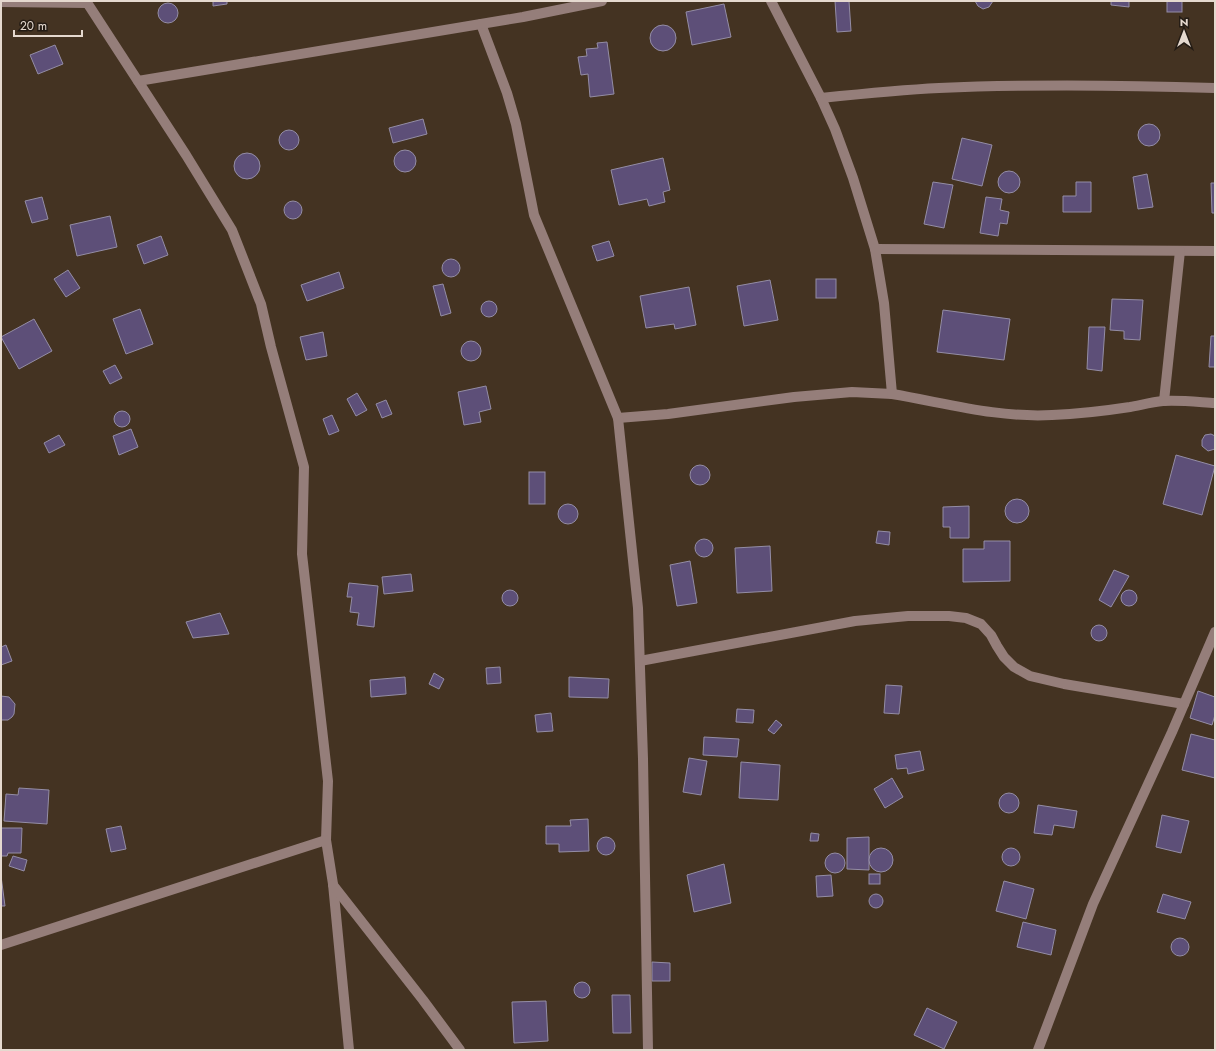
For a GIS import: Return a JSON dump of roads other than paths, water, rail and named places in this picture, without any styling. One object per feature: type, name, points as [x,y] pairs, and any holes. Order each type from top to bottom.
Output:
[{"type":"street","points":[[138,81],[523,17],[602,1]]},
{"type":"street","points":[[771,1],[835,129],[853,178],[875,249],[884,303],[892,394]]},
{"type":"street","points":[[1,2],[87,2],[186,155],[232,230],[261,304],[271,348],[304,467],[302,554],[328,781],[326,840],[333,884],[349,1050]]},
{"type":"street","points":[[481,24],[507,93],[516,124],[534,215],[618,418],[635,567],[640,661],[648,1050]]},
{"type":"street","points":[[820,98],[938,88],[1031,85],[1118,85],[1215,88]]},
{"type":"street","points":[[875,249],[1215,250]]},
{"type":"street","points":[[1164,401],[1180,251]]},
{"type":"street","points":[[618,418],[668,414],[794,397],[852,392],[892,394],[955,407],[994,413],[1050,415],[1096,412],[1164,401],[1190,401],[1215,404]]},
{"type":"street","points":[[640,661],[855,621],[908,616],[949,616],[966,618],[981,624],[991,635],[1004,657],[1014,667],[1030,676],[1064,684],[1184,704]]},
{"type":"street","points":[[1038,1050],[1093,904],[1215,632]]},
{"type":"street","points":[[1,945],[326,840]]},
{"type":"street","points":[[333,884],[460,1050]]}]
